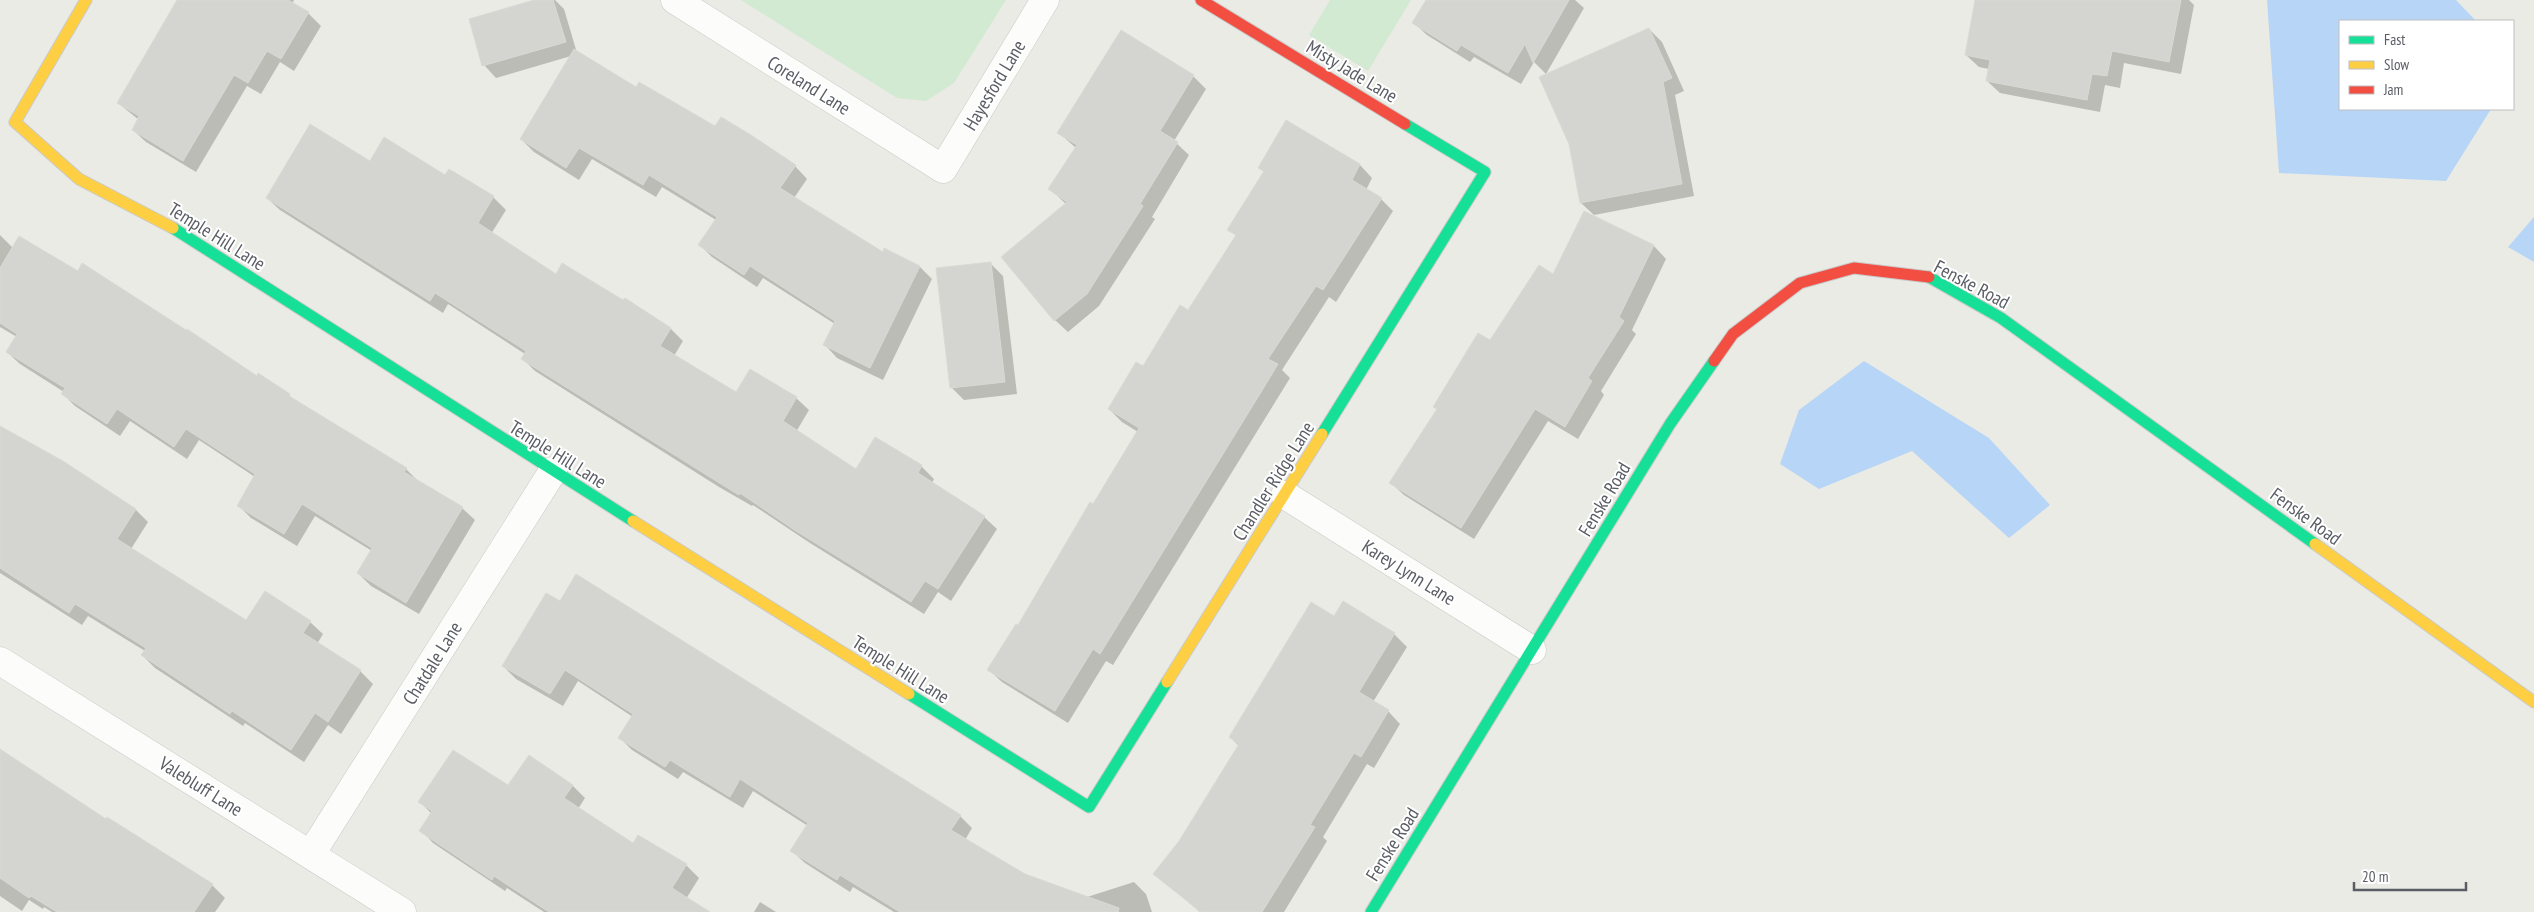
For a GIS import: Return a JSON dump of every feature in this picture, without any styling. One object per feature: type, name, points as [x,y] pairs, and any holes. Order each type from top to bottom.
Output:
[{"type":"street","name":"Temple Hill Lane","points":[[86,0],[15,122],[79,179],[163,222],[553,472],[1089,807]]},
{"type":"street","name":"Coreland Lane","points":[[675,0],[943,169]]},
{"type":"street","name":"Hayesford Lane","points":[[943,169],[1045,0]]},
{"type":"street","name":"Misty Jade Lane","points":[[1201,0],[1485,172]]},
{"type":"street","name":"Chandler Ridge Lane","points":[[1089,807],[1485,172]]},
{"type":"street","name":"Fenske Road","points":[[1371,912],[1670,424],[1733,334],[1800,283],[1854,268],[1926,276],[2000,318],[2534,702]]},
{"type":"street","name":"Chatdale Lane","points":[[311,854],[553,472]]},
{"type":"street","name":"Karey Lynn Lane","points":[[1285,495],[1532,650]]},
{"type":"street","name":"Valebluff Lane","points":[[0,661],[402,912]]},
{"type":"green space","points":[[741,0],[1006,0],[954,83],[926,101],[897,98]]},
{"type":"green space","points":[[1330,0],[1411,0],[1368,71],[1309,35]]},
{"type":"water","points":[[2267,0],[2456,0],[2475,20],[2339,20],[2339,110],[2490,110],[2446,181],[2279,173]]},
{"type":"water","points":[[2534,217],[2534,262],[2508,247]]},
{"type":"water","points":[[1864,361],[1989,438],[2050,505],[2009,538],[1912,451],[1819,489],[1780,464],[1799,410]]},
{"type":"building","points":[[177,0],[288,0],[309,12],[281,59],[267,51],[248,83],[234,75],[183,161],[132,130],[139,116],[117,103]]},
{"type":"building","points":[[534,0],[553,0],[566,42],[482,66],[469,19]]},
{"type":"building","points":[[1426,0],[1569,0],[1533,63],[1525,44],[1508,73],[1461,45],[1457,51],[1412,23]]},
{"type":"building","points":[[1975,0],[2181,0],[2169,62],[2112,51],[2107,76],[2092,74],[2087,100],[1986,81],[1990,60],[1965,55]]},
{"type":"building","points":[[1649,28],[1672,78],[1663,82],[1682,184],[1580,203],[1569,144],[1539,77]]},
{"type":"building","points":[[1121,30],[1194,75],[1160,131],[1178,142],[1140,204],[1143,206],[1087,294],[1054,321],[1001,257],[1067,202],[1048,189],[1077,145],[1057,133]]},
{"type":"building","points":[[574,49],[636,87],[639,82],[715,126],[721,117],[751,135],[796,165],[780,188],[883,252],[884,248],[920,266],[870,368],[823,345],[835,321],[750,266],[744,275],[698,245],[717,217],[649,175],[643,185],[579,148],[566,168],[520,139]]},
{"type":"building","points":[[1286,120],[1360,164],[1352,180],[1382,198],[1323,290],[1316,286],[1268,359],[1278,364],[1100,654],[1093,649],[1055,711],[987,670],[1016,624],[1018,625],[1090,502],[1093,504],[1139,428],[1108,409],[1136,362],[1143,366],[1180,305],[1188,310],[1236,235],[1227,230],[1264,171],[1258,168]]},
{"type":"building","points":[[310,124],[370,161],[384,137],[445,175],[449,169],[494,196],[478,223],[556,274],[562,263],[623,300],[625,298],[671,328],[660,346],[736,392],[750,369],[797,397],[783,421],[856,469],[875,437],[922,465],[918,473],[985,516],[938,589],[925,581],[911,602],[796,531],[740,493],[739,495],[521,359],[526,351],[435,293],[430,301],[266,198]]},
{"type":"building","points":[[1584,211],[1654,245],[1619,317],[1624,321],[1588,378],[1592,381],[1565,427],[1535,409],[1461,528],[1389,483],[1437,409],[1433,407],[1478,333],[1490,340],[1539,265],[1553,274]]},
{"type":"building","points":[[19,236],[78,271],[82,263],[187,329],[257,376],[258,373],[290,394],[289,396],[407,468],[404,472],[463,507],[406,603],[357,573],[372,548],[302,504],[284,534],[237,506],[255,474],[186,429],[174,447],[117,409],[107,424],[61,394],[65,388],[6,352],[17,334],[0,323],[0,268]]},
{"type":"building","points":[[991,262],[1005,382],[950,388],[936,268]]},
{"type":"building","points":[[0,426],[63,461],[136,509],[117,539],[246,620],[265,591],[311,621],[303,633],[361,670],[328,722],[315,713],[291,750],[232,711],[230,714],[141,655],[146,648],[75,604],[69,613],[0,568]]},
{"type":"building","points":[[576,574],[961,815],[951,830],[1025,874],[1119,908],[1118,912],[900,912],[840,875],[837,880],[790,851],[808,823],[740,779],[730,797],[670,760],[665,767],[618,738],[633,714],[565,670],[550,694],[502,666],[546,593],[560,601]]},
{"type":"building","points":[[1343,601],[1395,633],[1359,692],[1389,710],[1361,757],[1354,753],[1310,825],[1315,827],[1262,912],[1201,912],[1153,874],[1179,841],[1239,744],[1229,737],[1311,602],[1334,616]]},
{"type":"building","points":[[0,749],[106,819],[107,817],[213,884],[194,912],[57,912],[31,896],[29,898],[0,878]]},
{"type":"building","points":[[453,750],[508,785],[529,755],[573,785],[564,798],[633,843],[638,835],[687,864],[672,888],[710,912],[549,912],[494,876],[492,880],[419,831],[432,811],[418,802]]},
{"type":"traffic: fast","points":[[1322,434],[1485,172],[1405,124]]},
{"type":"traffic: fast","points":[[173,228],[633,521]]},
{"type":"traffic: fast","points":[[1929,277],[2001,318],[2315,544]]},
{"type":"traffic: fast","points":[[1371,912],[1670,424],[1714,361]]},
{"type":"traffic: fast","points":[[909,694],[1089,807],[1167,682]]},
{"type":"traffic: slow","points":[[86,0],[15,122],[79,179],[173,228]]},
{"type":"traffic: slow","points":[[1167,682],[1322,434]]},
{"type":"traffic: slow","points":[[633,521],[909,694]]},
{"type":"traffic: slow","points":[[2315,544],[2534,702]]},
{"type":"traffic: jam","points":[[1201,0],[1405,124]]},
{"type":"traffic: jam","points":[[1714,361],[1733,334],[1800,283],[1854,268],[1929,277]]}]
